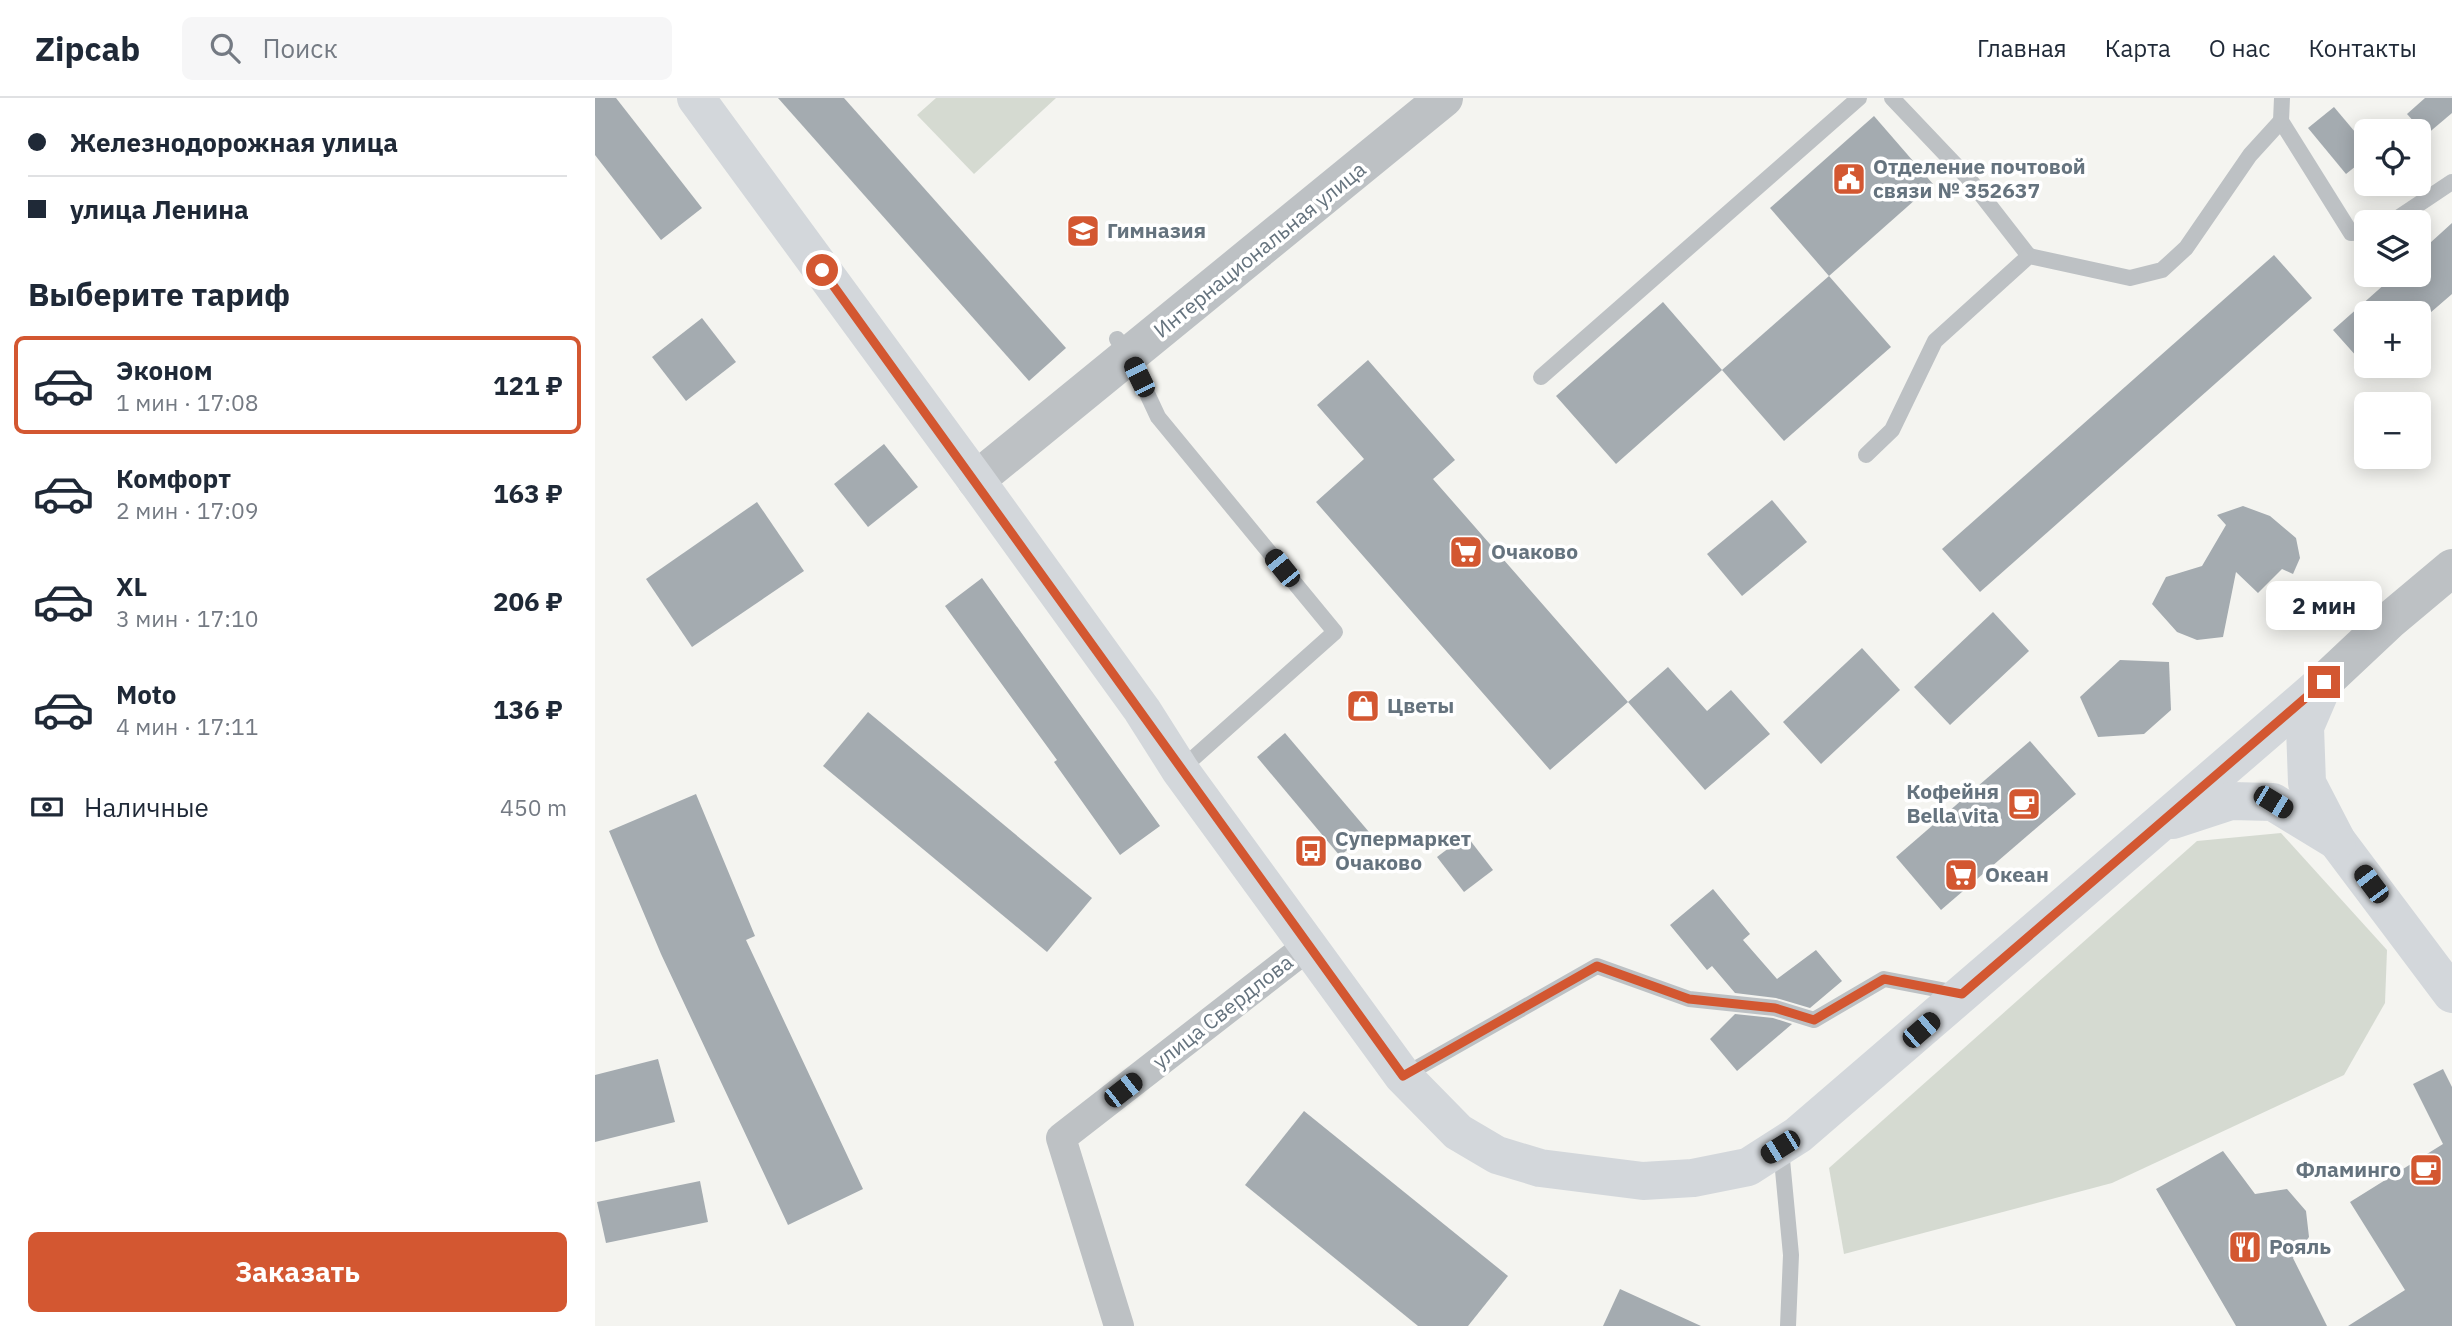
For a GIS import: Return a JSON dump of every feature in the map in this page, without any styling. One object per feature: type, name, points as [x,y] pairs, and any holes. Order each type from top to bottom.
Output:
[{"type":"main road","points":[[696,98],[970,472],[1142,710],[1180,770],[1403,1076],[1458,1132],[1497,1155],[1541,1168],[1643,1181],[1693,1178],[1748,1167],[1798,1135],[2324,682]]},
{"type":"main road","points":[[2324,682],[2305,727],[2307,783],[2337,841],[2452,994]]},
{"type":"main road","points":[[2158,825],[2231,801],[2273,802],[2337,841]]},
{"type":"street","name":"Интернациональная улица","points":[[1123,348],[1408,98]]},
{"type":"street","name":"Интернациональная улица","points":[[970,472],[1123,348],[1444,98]]},
{"type":"street","points":[[2324,682],[2452,568]]},
{"type":"street","name":"улица Свердлова","points":[[1119,1326],[1061,1138],[1308,946]]},
{"type":"lane","points":[[1541,377],[1859,98]]},
{"type":"lane","points":[[1892,98],[1969,179],[2029,256],[2130,278],[2162,270],[2186,248],[2250,155],[2281,121]]},
{"type":"lane","points":[[2282,98],[2281,121],[2351,233],[2354,233]]},
{"type":"lane","points":[[2410,210],[2452,182]]},
{"type":"lane","points":[[1865,455],[1892,430],[1935,341],[2029,256]]},
{"type":"lane","points":[[1123,348],[1158,417],[1335,632],[1180,770]]},
{"type":"lane","points":[[1403,1076],[1597,966],[1689,999],[1775,1008],[1814,1020],[1884,979],[1962,994]]},
{"type":"lane","points":[[1780,1147],[1791,1255],[1788,1326]]},
{"type":"shaded area","points":[[936,98],[1056,98],[974,174],[917,115]]},
{"type":"shaded area","points":[[2281,833],[2387,950],[2385,1003],[2344,1075],[2112,1183],[1844,1254],[1829,1168],[2197,841]]},
{"type":"building","points":[[595,98],[616,98],[702,208],[661,240],[595,155]]},
{"type":"building","points":[[778,98],[844,98],[1066,348],[1029,381]]},
{"type":"building","points":[[2425,98],[2452,98],[2452,113],[2431,131],[2431,119],[2412,119],[2407,114]]},
{"type":"building","points":[[2334,107],[2354,131],[2354,168],[2346,174],[2308,128]]},
{"type":"building","points":[[1874,116],[1933,184],[1829,276],[1770,208]]},
{"type":"building","points":[[2452,223],[2452,294],[2431,312],[2431,301],[2366,301],[2381,287],[2431,287],[2431,242]]},
{"type":"building","points":[[2274,255],[2312,298],[1980,592],[1942,549]]},
{"type":"building","points":[[1829,276],[1891,347],[1784,441],[1722,370]]},
{"type":"building","points":[[1663,302],[1722,370],[1616,464],[1556,396]]},
{"type":"building","points":[[2354,311],[2354,354],[2333,330]]},
{"type":"building","points":[[702,318],[736,362],[686,401],[652,357]]},
{"type":"building","points":[[1368,360],[1455,460],[1433,479],[1628,702],[1550,770],[1316,502],[1364,459],[1317,405]]},
{"type":"building","points":[[884,444],[918,487],[868,527],[834,484]]},
{"type":"building","points":[[1772,500],[1807,542],[1742,596],[1707,554]]},
{"type":"building","points":[[757,502],[804,571],[692,647],[646,579]]},
{"type":"building","points":[[2243,506],[2270,516],[2296,538],[2300,558],[2293,574],[2282,569],[2258,593],[2236,572],[2223,637],[2197,640],[2177,632],[2152,604],[2166,577],[2202,566],[2226,525],[2217,515]]},
{"type":"building","points":[[982,578],[1160,826],[1120,855],[1054,762],[1057,760],[945,606]]},
{"type":"building","points":[[1993,612],[2029,651],[1950,725],[1914,687]]},
{"type":"building","points":[[1862,648],[1900,690],[1821,764],[1783,722]]},
{"type":"building","points":[[2120,660],[2169,662],[2171,710],[2144,734],[2098,737],[2080,697]]},
{"type":"building","points":[[1668,667],[1707,711],[1731,690],[1770,734],[1705,790],[1628,702]]},
{"type":"building","points":[[868,712],[1092,898],[1047,952],[823,766]]},
{"type":"building","points":[[1285,733],[1369,832],[1340,856],[1257,757]]},
{"type":"building","points":[[2030,741],[2076,794],[1941,910],[1896,857]]},
{"type":"building","points":[[696,794],[755,936],[746,940],[863,1189],[788,1225],[661,954],[609,831]]},
{"type":"building","points":[[1466,835],[1493,870],[1464,892],[1437,857]]},
{"type":"building","points":[[1713,889],[1750,934],[1743,940],[1777,979],[1816,950],[1842,981],[1810,1008],[1776,998],[1735,993],[1712,966],[1707,970],[1670,925]]},
{"type":"building","points":[[1735,1014],[1773,1018],[1792,1024],[1737,1071],[1710,1039]]},
{"type":"building","points":[[658,1059],[675,1122],[595,1142],[595,1075]]},
{"type":"building","points":[[2443,1069],[2452,1087],[2452,1326],[2348,1326],[2405,1290],[2350,1202],[2443,1144],[2413,1084]]},
{"type":"building","points":[[1304,1111],[1508,1276],[1468,1326],[1418,1326],[1245,1185]]},
{"type":"building","name":"Рояль","points":[[2223,1151],[2255,1194],[2287,1189],[2306,1211],[2309,1237],[2293,1258],[2327,1326],[2236,1326],[2156,1189]]},
{"type":"building","points":[[700,1181],[708,1222],[606,1243],[597,1202]]},
{"type":"building","points":[[1620,1289],[1701,1326],[1603,1326]]},
{"type":"place","name":"Отделение почтовой связи № 352637","points":[[1849,179]]},
{"type":"place","name":"Гимназия","points":[[1083,231]]},
{"type":"place","name":"Очаково","points":[[1466,552]]},
{"type":"place","name":"Цветы","points":[[1363,706]]},
{"type":"place","name":"Кофейня Bella vita","points":[[2024,804]]},
{"type":"place","name":"Супермаркет Очаково","points":[[1311,851]]},
{"type":"place","name":"Океан","points":[[1961,875]]},
{"type":"place","name":"Фламинго","points":[[2426,1170]]},
{"type":"place","name":"Рояль","points":[[2245,1247]]},
{"type":"route","points":[[822,270],[1142,710],[1180,770],[1403,1076],[1597,966],[1689,999],[1775,1008],[1814,1020],[1884,979],[1962,994],[2324,682]]}]
